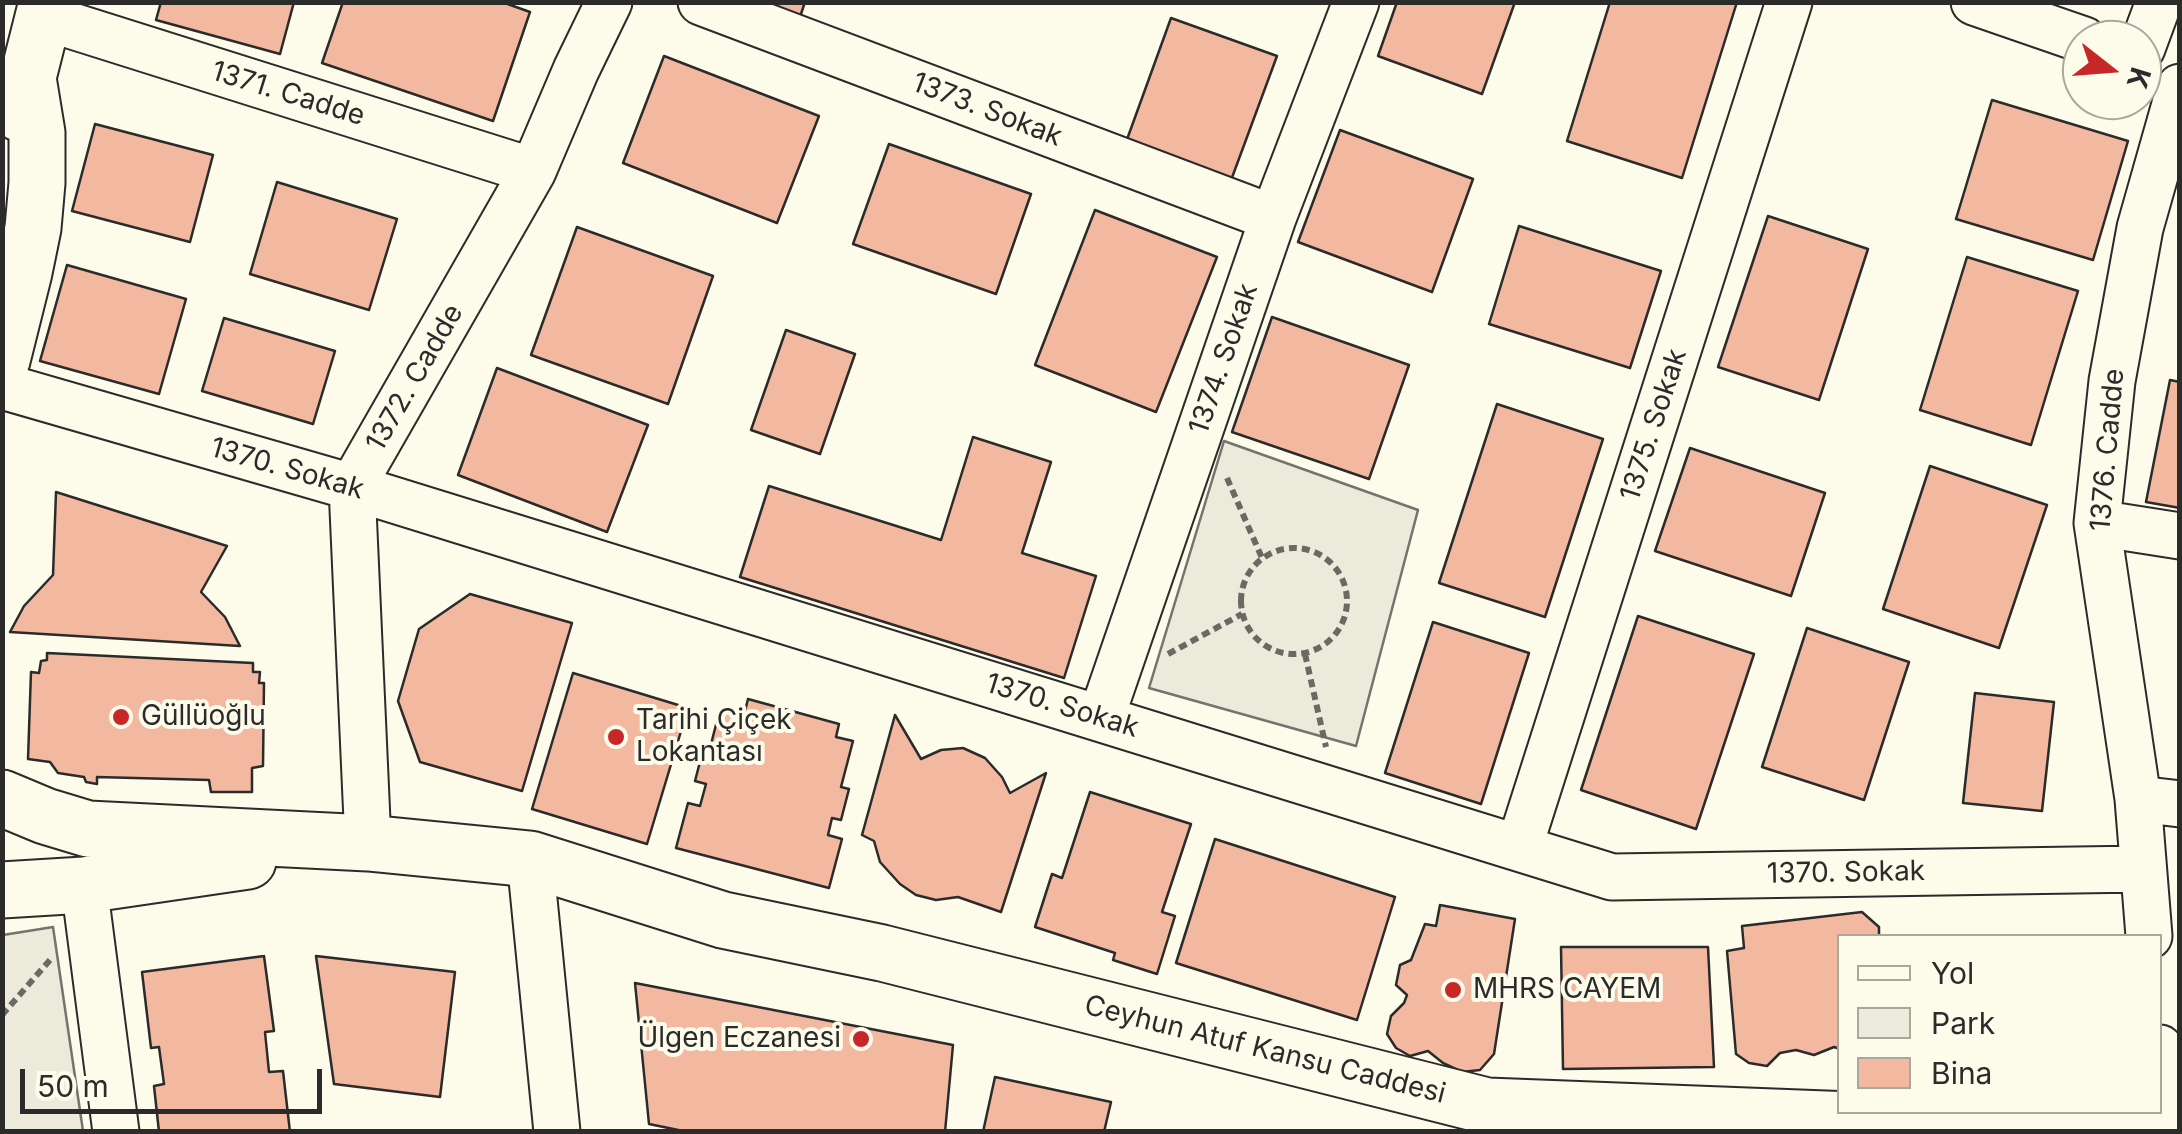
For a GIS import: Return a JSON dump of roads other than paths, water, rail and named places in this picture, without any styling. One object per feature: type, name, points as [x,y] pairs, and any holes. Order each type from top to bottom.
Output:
[{"type":"main road","points":[[2,174],[45,10]]},
{"type":"main road","points":[[2,360],[30,243],[37,183],[37,133],[28,78]]},
{"type":"main road","name":"Ceyhun Atuf Kansu Caddesi","points":[[2,798],[88,829],[368,844],[530,859],[723,920],[882,953],[1489,1118],[2008,1129],[2173,1125]]},
{"type":"main road","name":"Ceyhun Atuf Kansu Caddesi","points":[[2,890],[84,885],[368,844]]},
{"type":"street","name":"1372. Cadde","points":[[352,487],[533,171],[609,2]]},
{"type":"street","name":"1373. Sokak","points":[[700,2],[1273,218]]},
{"type":"street","name":"1374. Sokak","points":[[1107,701],[1273,218],[1356,2]]},
{"type":"street","name":"1375. Sokak","points":[[1519,848],[1789,2]]},
{"type":"street","points":[[1974,2],[2062,32]]},
{"type":"street","name":"1371. Cadde","points":[[45,10],[533,171]]},
{"type":"street","name":"1376. Cadde","points":[[2149,934],[2142,869],[2159,801],[2096,523],[2112,382],[2136,248],[2180,87]]},
{"type":"street","name":"1370. Sokak","points":[[2,386],[1107,701],[1336,792],[1612,876],[2142,869]]},
{"type":"street","points":[[352,487],[368,844]]},
{"type":"street","points":[[2096,523],[2180,536]]},
{"type":"street","points":[[530,859],[558,1132]]},
{"type":"street","points":[[84,885],[116,1132]]},
{"type":"street","points":[[2162,1060],[2173,1125]]},
{"type":"place","name":"Güllüoğlu","points":[[121,717]]},
{"type":"place","name":"Tarihi Çiçek Lokantası","points":[[616,737]]},
{"type":"place","name":"MHRS CAYEM","points":[[1453,990]]},
{"type":"place","name":"Ülgen Eczanesi","points":[[861,1039]]}]
